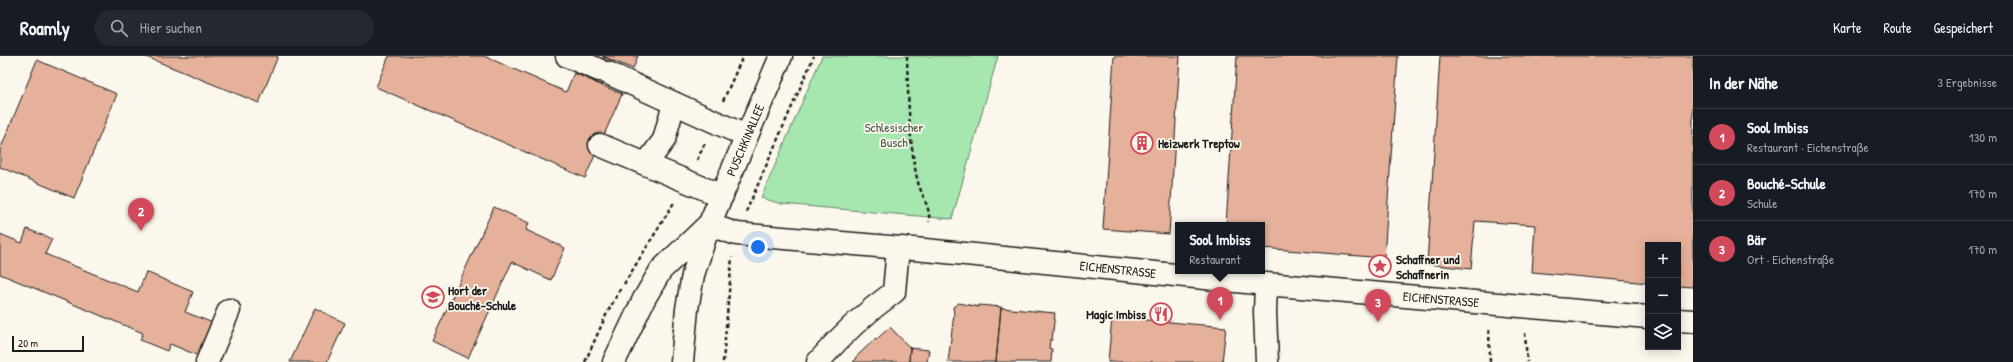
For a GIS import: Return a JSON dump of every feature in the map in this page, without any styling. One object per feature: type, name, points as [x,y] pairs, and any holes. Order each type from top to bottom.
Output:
[{"type":"street","points":[[568,56],[746,136]]},
{"type":"street","name":"PUSCHKINALLEE","points":[[682,362],[687,310],[694,275],[709,225],[781,56]]},
{"type":"street","points":[[646,164],[664,140],[674,103]]},
{"type":"street","points":[[600,144],[722,196]]},
{"type":"street","name":"PUSCHKINALLEE","points":[[614,362],[644,299],[661,270],[709,225]]},
{"type":"street","name":"EICHENSTRASSE","points":[[709,225],[738,234],[1266,284],[1645,317]]},
{"type":"street","points":[[818,362],[839,337],[863,314],[894,292],[898,248]]},
{"type":"street","points":[[1266,284],[1265,312],[1267,362]]},
{"type":"street","points":[[207,362],[229,310]]},
{"type":"street","points":[[1681,320],[1693,321]]},
{"type":"path","points":[[750,204],[814,56]]},
{"type":"path","points":[[907,56],[913,153],[917,179],[930,213],[929,222]]},
{"type":"path","points":[[723,362],[732,264]]},
{"type":"path","points":[[1489,330],[1490,362]]},
{"type":"path","points":[[1525,333],[1527,362]]},
{"type":"green space","name":"Schlesischer Busch","points":[[822,56],[998,56],[952,219],[782,204],[761,198]]},
{"type":"building","points":[[144,56],[278,56],[259,103]]},
{"type":"building","points":[[389,56],[484,56],[566,92],[574,73],[622,94],[585,178],[376,87]]},
{"type":"building","points":[[602,56],[638,56],[633,69]]},
{"type":"building","name":"Heizwerk Treptow","points":[[1114,56],[1180,56],[1169,234],[1103,229]]},
{"type":"building","points":[[1237,56],[1398,56],[1384,258],[1265,248],[1265,222],[1226,222]]},
{"type":"building","points":[[1440,56],[1693,56],[1693,287],[1681,286],[1681,242],[1645,242],[1645,283],[1532,272],[1535,225],[1475,221],[1471,269],[1427,264]]},
{"type":"building","points":[[604,57],[613,61],[602,86],[594,82]]},
{"type":"building","points":[[37,60],[117,94],[74,198],[0,167],[0,150]]},
{"type":"building","points":[[494,207],[529,223],[526,230],[565,248],[551,280],[512,262],[468,358],[432,341]]},
{"type":"building","points":[[27,229],[52,239],[45,254],[138,292],[146,272],[193,292],[185,312],[213,323],[199,356],[170,344],[167,351],[140,340],[143,333],[0,274],[0,234],[22,243]]},
{"type":"building","points":[[959,303],[979,307],[979,305],[1001,307],[996,362],[948,362],[954,314],[953,307]]},
{"type":"building","points":[[315,308],[345,323],[327,362],[290,362]]},
{"type":"building","points":[[1001,308],[1055,313],[1052,340],[1050,340],[1049,348],[1052,349],[1051,362],[996,362]]},
{"type":"building","points":[[1112,317],[1226,327],[1222,362],[1108,362]]},
{"type":"building","points":[[890,327],[910,348],[909,362],[853,362],[856,359],[855,358],[876,338],[877,339]]},
{"type":"building","points":[[910,348],[929,350],[927,362],[909,362]]},
{"type":"place","name":"Heizwerk Treptow","points":[[1142,143]]},
{"type":"place","name":"Bouché-Schule","points":[[141,231]]},
{"type":"place","name":"Schaffner und Schaffnerin","points":[[1380,266]]},
{"type":"place","name":"Hort der Bouché-Schule","points":[[433,297]]},
{"type":"place","name":"Magic Imbiss","points":[[1161,314]]},
{"type":"place","name":"Sool Imbiss","points":[[1220,320]]},
{"type":"place","name":"Bär","points":[[1378,322]]}]
